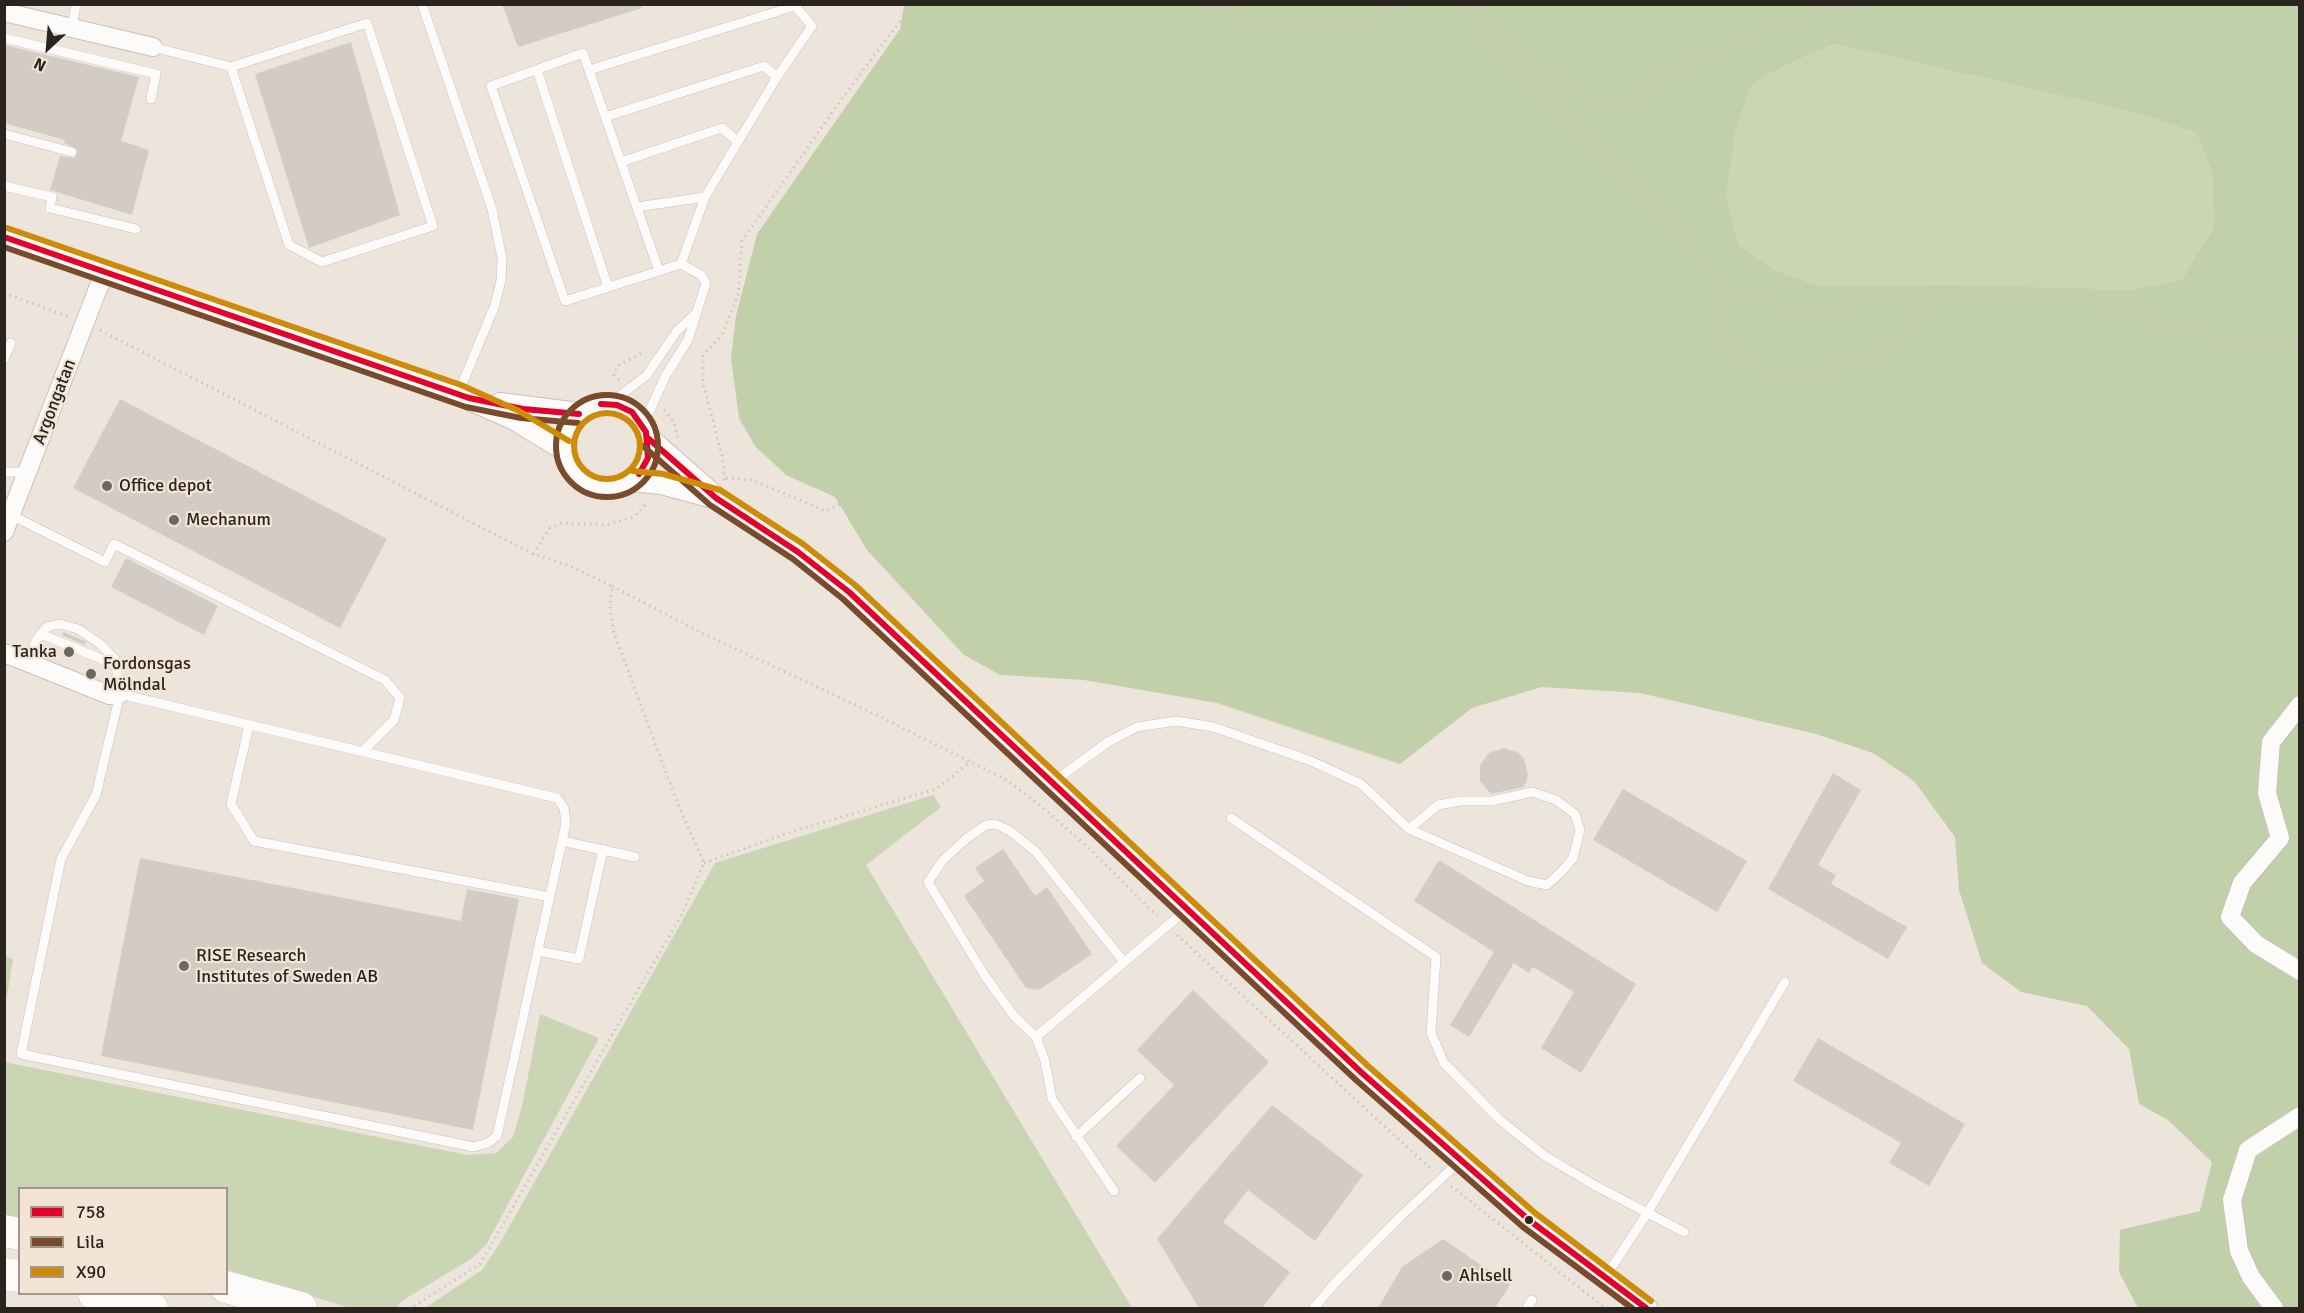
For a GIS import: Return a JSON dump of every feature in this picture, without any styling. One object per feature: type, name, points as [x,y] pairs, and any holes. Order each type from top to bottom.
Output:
[{"type":"highway","points":[[228,1288],[301,1308]]},
{"type":"highway","points":[[102,1295],[152,1308]]},
{"type":"street","points":[[4,12],[153,46]]},
{"type":"street","points":[[4,237],[464,396],[515,419],[564,449]]},
{"type":"street","name":"Argongatan","points":[[8,523],[104,273]]},
{"type":"street","points":[[464,396],[523,409],[579,414]]},
{"type":"street","points":[[646,432],[648,458],[632,480],[624,486],[604,489],[585,483],[570,469],[564,449],[567,430],[579,414],[593,406],[609,404],[632,412],[646,432],[716,498],[789,545],[849,592],[1362,1073],[1461,1161],[1529,1220],[1646,1308]]},
{"type":"street","points":[[632,480],[660,483],[716,498]]},
{"type":"street","points":[[4,653],[109,695],[120,694]]},
{"type":"street","points":[[2300,705],[2271,742],[2267,793],[2280,838],[2242,883],[2230,917],[2256,944],[2300,971]]},
{"type":"street","points":[[2274,1308],[2251,1277],[2239,1251],[2232,1200],[2248,1150],[2300,1116]]},
{"type":"lane","points":[[72,28],[76,4]]},
{"type":"lane","points":[[423,4],[492,209],[502,258],[501,281],[495,305],[464,396]]},
{"type":"lane","points":[[589,70],[795,6],[812,26],[777,76],[705,197],[681,264]]},
{"type":"lane","points":[[153,46],[231,67],[367,23],[433,226],[322,262],[289,245],[231,67]]},
{"type":"lane","points":[[4,38],[156,74],[151,99]]},
{"type":"lane","points":[[646,432],[666,375],[688,340],[706,283],[701,275],[681,264],[565,301],[491,86],[583,53],[659,271]]},
{"type":"lane","points":[[605,117],[764,66],[777,76]]},
{"type":"lane","points":[[537,70],[608,287]]},
{"type":"lane","points":[[621,162],[722,128],[737,141]]},
{"type":"lane","points":[[4,134],[72,152]]},
{"type":"lane","points":[[4,186],[52,197],[50,208],[136,230]]},
{"type":"lane","points":[[637,207],[705,197]]},
{"type":"lane","points":[[609,404],[646,376],[677,331],[695,313]]},
{"type":"lane","points":[[4,359],[11,343]]},
{"type":"lane","points":[[4,472],[28,472]]},
{"type":"lane","points":[[8,523],[105,562],[114,544],[385,680],[400,698],[394,720],[362,752]]},
{"type":"lane","points":[[27,662],[47,627],[59,624],[78,629],[99,643],[115,659],[120,694],[96,795],[61,859],[21,1054],[474,1147],[488,1143],[497,1136],[566,823],[564,808],[557,798],[120,694]]},
{"type":"lane","points":[[41,634],[116,665]]},
{"type":"lane","points":[[1053,782],[1108,742],[1137,727],[1176,721],[1213,727],[1311,761],[1351,779],[1361,784],[1409,829],[1528,881],[1547,885],[1573,858],[1580,830],[1575,814],[1556,800],[1532,792],[1491,801],[1460,801],[1438,805],[1409,829]]},
{"type":"lane","points":[[249,725],[231,804],[254,841],[550,897]]},
{"type":"lane","points":[[1231,818],[1436,957],[1431,1033],[1444,1062],[1500,1120],[1545,1156],[1594,1185],[1684,1232]]},
{"type":"lane","points":[[1114,1191],[1052,1099],[1045,1061],[1035,1037],[1014,1016],[985,976],[928,882],[944,860],[967,838],[986,825],[995,824],[1010,831],[1036,852],[1124,962]]},
{"type":"lane","points":[[562,841],[635,856]]},
{"type":"lane","points":[[538,951],[579,959],[603,849]]},
{"type":"lane","points":[[1035,1037],[1188,909]]},
{"type":"lane","points":[[1604,1278],[1648,1212],[1785,982]]},
{"type":"lane","points":[[1076,1137],[1140,1078]]},
{"type":"lane","points":[[1314,1308],[1334,1284],[1399,1218],[1461,1161]]},
{"type":"lane","points":[[1527,1308],[1532,1300]]},
{"type":"path","points":[[716,498],[726,478],[703,383],[703,355],[722,335],[738,296],[742,241],[913,4]]},
{"type":"path","points":[[1204,4],[1234,16],[1325,31],[1382,14],[1397,4]]},
{"type":"path","points":[[1460,4],[1487,39],[1632,180],[1726,288],[1800,314],[1862,302],[1928,299],[1963,287],[2065,294],[2225,342],[2269,348],[2300,336]]},
{"type":"path","points":[[1471,4],[1548,71],[1585,98],[1617,105],[1646,93],[1676,68],[1710,60],[1741,40],[1817,11],[1868,4]]},
{"type":"path","points":[[1726,288],[1718,321],[1725,345],[1761,367],[1787,378],[1867,358],[1903,342],[1928,299]]},
{"type":"path","points":[[4,293],[118,337],[533,554],[568,565],[704,634],[972,761],[1005,779],[1041,806],[1093,852],[1169,927],[1443,1179],[1605,1308]]},
{"type":"path","points":[[726,478],[752,480],[826,511],[856,496]]},
{"type":"path","points":[[411,1308],[480,1264],[683,912],[704,863],[677,801],[614,633],[610,610],[612,586]]},
{"type":"path","points":[[704,863],[791,832],[936,789],[972,761]]},
{"type":"green space","points":[[904,5],[2299,5],[2299,1308],[2138,1308],[2119,1272],[2120,1230],[2200,1211],[2212,1162],[2168,1120],[2139,1104],[2129,1049],[2087,1006],[2021,992],[1982,963],[1959,890],[1955,837],[1914,781],[1873,753],[1816,734],[1640,693],[1542,687],[1472,708],[1400,764],[1217,703],[1084,680],[1000,675],[964,655],[867,550],[835,497],[786,475],[755,446],[739,418],[731,358],[736,316],[757,234],[900,29]],"holes":[[[1835,44],[2144,115],[2196,133],[2212,172],[2214,227],[2182,280],[2129,290],[1953,285],[1820,286],[1775,270],[1739,245],[1726,197],[1736,130],[1752,84],[1786,65]]]},
{"type":"green space","points":[[1835,44],[2144,115],[2196,133],[2212,172],[2214,227],[2183,280],[2129,290],[1820,286],[1775,270],[1739,245],[1726,197],[1736,130],[1752,84],[1786,65]]},
{"type":"green space","points":[[933,795],[941,807],[866,865],[1132,1308],[425,1308],[482,1270],[500,1243],[715,863]]},
{"type":"green space","points":[[4,956],[13,959],[5,1008]]},
{"type":"green space","points":[[540,1014],[599,1038],[487,1243],[474,1257],[400,1302],[397,1308],[350,1308],[228,1270],[228,1187],[18,1187],[18,1219],[5,1216],[4,1062],[467,1155],[496,1153],[513,1137],[523,1102]]},
{"type":"building","points":[[502,4],[641,4],[642,8],[518,47]]},
{"type":"building","points":[[351,42],[400,215],[309,248],[255,74]]},
{"type":"building","points":[[4,45],[139,77],[121,141],[149,150],[132,215],[50,190],[60,156],[74,158],[78,150],[64,143],[65,140],[4,123]]},
{"type":"building","points":[[120,399],[387,539],[340,628],[73,488]]},
{"type":"building","points":[[126,558],[218,606],[204,635],[111,587]]},
{"type":"building","points":[[63,632],[86,642],[85,645],[62,635]]},
{"type":"building","points":[[1504,748],[1519,753],[1524,759],[1528,775],[1523,787],[1491,794],[1480,781],[1480,765],[1489,753]]},
{"type":"building","points":[[1833,773],[1861,790],[1818,865],[1836,875],[1831,884],[1907,927],[1888,959],[1768,889]]},
{"type":"building","points":[[1623,789],[1747,861],[1717,912],[1593,840]]},
{"type":"building","points":[[1003,849],[1035,896],[1047,887],[1092,954],[1039,990],[1026,988],[964,896],[984,881],[975,868]]},
{"type":"building","points":[[140,858],[461,921],[467,889],[519,899],[473,1130],[101,1056]]},
{"type":"building","points":[[1439,860],[1636,984],[1581,1073],[1541,1048],[1574,992],[1533,967],[1529,973],[1514,963],[1469,1037],[1450,1025],[1494,952],[1414,901]]},
{"type":"building","points":[[1193,990],[1269,1062],[1155,1183],[1116,1146],[1174,1085],[1137,1050]]},
{"type":"building","points":[[1818,1038],[1965,1124],[1929,1186],[1889,1163],[1901,1143],[1793,1081]]},
{"type":"building","points":[[1272,1105],[1363,1175],[1315,1241],[1248,1190],[1223,1222],[1290,1272],[1262,1308],[1199,1308],[1157,1239]]},
{"type":"building","name":"Ahlsell","points":[[1443,1239],[1510,1285],[1495,1308],[1378,1308],[1402,1267]]},
{"type":"transit line","name":"X90","points":[[7,228],[461,385],[519,411],[569,441]]},
{"type":"transit line","name":"758","points":[[4,237],[469,398],[523,409],[579,414]]},
{"type":"transit line","name":"Lila","points":[[4,247],[466,407],[521,418],[578,423]]},
{"type":"transit line","name":"Lila","points":[[607,395],[627,399],[643,410],[654,426],[658,446],[654,466],[643,482],[627,493],[607,497],[587,493],[571,482],[560,466],[556,446],[560,426],[571,410],[587,399],[607,395]]},
{"type":"transit line","name":"758","points":[[601,404],[617,405],[632,412],[646,432],[648,458],[639,474]]},
{"type":"transit line","name":"X90","points":[[613,413],[631,422],[638,433],[640,446],[638,459],[631,470],[620,477],[601,479],[583,470],[576,459],[574,440],[583,422],[594,415],[613,413]]},
{"type":"transit line","name":"758","points":[[649,439],[716,498],[798,552],[849,592],[1362,1073],[1529,1220],[1646,1308]]},
{"type":"transit line","name":"Lila","points":[[643,446],[710,505],[793,559],[843,599],[1356,1080],[1523,1227],[1632,1308]]},
{"type":"transit line","name":"X90","points":[[633,471],[663,474],[720,490],[803,544],[855,585],[1368,1066],[1535,1213],[1651,1301]]},
{"type":"place","name":"Office depot","points":[[107,486]]},
{"type":"place","name":"Mechanum","points":[[174,520]]},
{"type":"place","name":"Tanka","points":[[69,652]]},
{"type":"place","name":"Fordonsgas Mölndal","points":[[91,674]]},
{"type":"place","name":"RISE Research Institutes of Sweden AB","points":[[184,966]]},
{"type":"place","name":"Ahlsell","points":[[1447,1276]]}]
